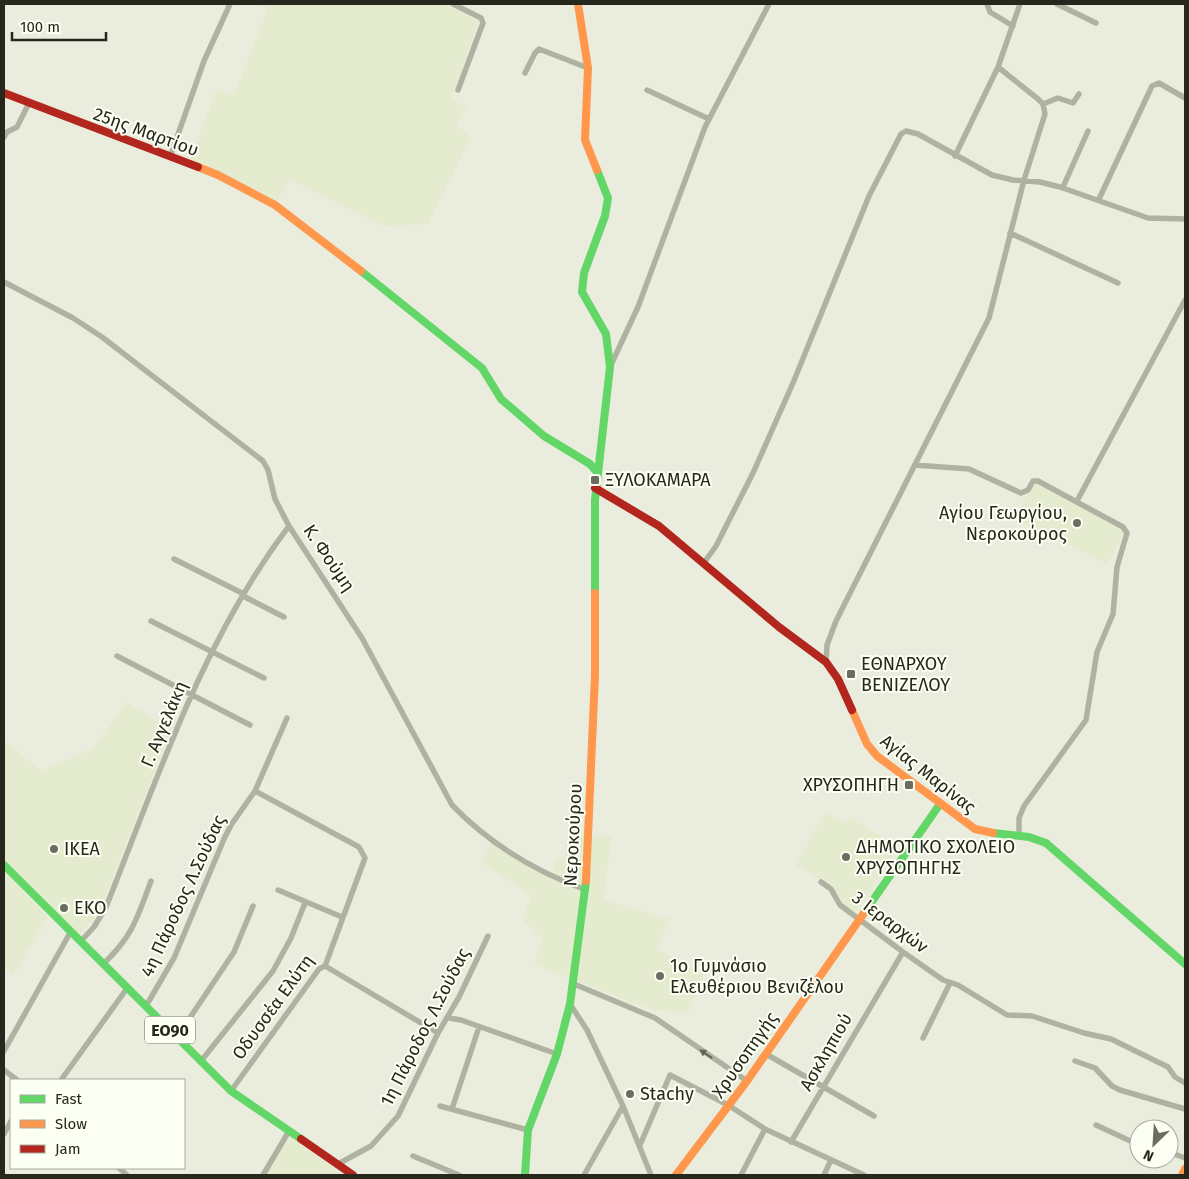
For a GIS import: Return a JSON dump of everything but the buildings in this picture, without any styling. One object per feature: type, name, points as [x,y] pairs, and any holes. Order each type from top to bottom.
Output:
[{"type":"main road","name":"Νεροκούρου","points":[[526,1175],[528,1130],[557,1054],[570,1004],[586,890],[595,675],[595,488],[610,367],[606,334],[582,292],[584,273],[605,216],[608,198],[585,140],[588,68],[578,4]]},
{"type":"main road","name":"25ης Μαρτίου","points":[[4,94],[225,178],[275,204],[432,326],[486,372],[501,399],[544,436],[590,464],[597,472]]},
{"type":"main road","name":"Αγίας Μαρίνας","points":[[595,488],[605,492],[658,526],[779,627],[826,662],[838,679],[867,744],[877,756],[940,804],[981,831],[1019,834],[1038,838],[1053,848],[1185,964]]},
{"type":"main road","name":"Χρυσοπηγής","points":[[676,1175],[747,1081],[858,918],[940,804]]},
{"type":"main road","name":"ΕΟ90","points":[[4,865],[231,1091],[353,1175]]},
{"type":"main road","points":[[1182,1175],[1185,1169]]},
{"type":"street","points":[[170,157],[204,62],[230,4]]},
{"type":"street","points":[[453,4],[481,18],[483,23],[458,90]]},
{"type":"street","points":[[610,367],[638,307],[709,119],[770,4]]},
{"type":"street","points":[[987,4],[990,12],[1013,26]]},
{"type":"street","points":[[955,156],[998,67],[1020,4]]},
{"type":"street","points":[[1057,4],[1096,23]]},
{"type":"street","points":[[525,74],[535,53],[539,50],[588,68]]},
{"type":"street","points":[[826,662],[827,645],[831,632],[989,318],[1024,180],[1045,119],[1043,104],[998,67]]},
{"type":"street","points":[[1099,199],[1152,86],[1159,83],[1165,85],[1185,98]]},
{"type":"street","points":[[647,90],[709,119]]},
{"type":"street","points":[[1043,104],[1058,98],[1073,103],[1079,94]]},
{"type":"street","points":[[4,137],[17,127],[29,104]]},
{"type":"street","points":[[703,564],[716,546],[753,473],[793,382],[869,196],[901,134],[906,131],[918,134],[992,175],[1012,180],[1024,180],[1062,187],[1148,218],[1185,219]]},
{"type":"street","points":[[1062,187],[1088,131]]},
{"type":"street","points":[[1010,233],[1118,283]]},
{"type":"street","name":"Κ. Φούμη","points":[[4,282],[73,318],[102,337],[263,461],[268,470],[275,500],[289,526],[358,632],[452,805],[471,824],[508,850],[557,879],[586,890]]},
{"type":"street","points":[[1076,501],[1185,300]]},
{"type":"street","points":[[915,465],[969,468],[1021,493],[1028,490],[1033,481],[1038,481],[1123,527],[1127,537],[1117,567],[1113,614],[1096,659],[1086,720],[1021,811],[1019,834]]},
{"type":"street","name":"Γ. Αγγελάκη","points":[[81,941],[94,927],[106,907],[168,746],[212,654],[257,570],[289,526]]},
{"type":"street","points":[[174,559],[284,618]]},
{"type":"street","points":[[151,622],[212,654],[264,678]]},
{"type":"street","points":[[118,656],[250,725]]},
{"type":"street","name":"4η Πάροδος Λ.Σούδας","points":[[146,1006],[174,958],[231,825],[255,790],[287,718]]},
{"type":"street","name":"Οδυσσέα Ελύτη","points":[[231,1091],[319,969],[325,966],[364,862],[364,854],[359,847],[255,790]]},
{"type":"street","points":[[104,964],[131,933],[151,880]]},
{"type":"street","name":"3 Ιεραρχών","points":[[821,882],[831,889],[840,905],[903,952],[948,983],[958,985],[1007,1016],[1032,1016],[1119,1042],[1168,1067],[1175,1077],[1185,1082]]},
{"type":"street","points":[[278,890],[342,917]]},
{"type":"street","points":[[200,1061],[273,971],[288,944],[305,903]]},
{"type":"street","points":[[177,1037],[234,952],[253,906]]},
{"type":"street","points":[[4,1051],[71,931]]},
{"type":"street","name":"1η Πάροδος Λ.Σούδας","points":[[338,1164],[377,1141],[398,1116],[438,1033],[449,1018],[488,936]]},
{"type":"street","name":"Ασκληπιού","points":[[791,1142],[903,952]]},
{"type":"street","points":[[325,966],[438,1033]]},
{"type":"street","points":[[923,1038],[948,983]]},
{"type":"street","points":[[574,984],[655,1018],[747,1081]]},
{"type":"street","points":[[62,1079],[128,987]]},
{"type":"street","points":[[570,1004],[587,1030],[623,1106],[651,1175]]},
{"type":"street","points":[[449,1018],[557,1054]]},
{"type":"street","points":[[452,1109],[479,1027]]},
{"type":"street","points":[[766,1054],[874,1116]]},
{"type":"street","points":[[1075,1061],[1095,1068],[1112,1086],[1120,1090],[1185,1108]]},
{"type":"street","points":[[4,1070],[16,1079]]},
{"type":"street","points":[[640,1145],[670,1075],[728,1105],[765,1130],[864,1175]]},
{"type":"street","points":[[440,1106],[528,1130]]},
{"type":"street","points":[[584,1175],[623,1106]]},
{"type":"street","points":[[4,1134],[10,1123]]},
{"type":"street","points":[[1096,1125],[1129,1140]]},
{"type":"street","points":[[741,1175],[765,1130]]},
{"type":"street","points":[[263,1175],[290,1131]]},
{"type":"street","points":[[413,1156],[459,1175]]},
{"type":"street","points":[[824,1175],[831,1160]]},
{"type":"shaded area","points":[[257,4],[444,4],[479,21],[451,99],[467,108],[457,126],[471,137],[428,224],[384,226],[289,179],[275,205],[189,164],[216,90],[234,95],[268,8]]},
{"type":"shaded area","points":[[1033,481],[1126,530],[1107,564],[1015,519]]},
{"type":"shaded area","points":[[126,702],[171,730],[98,915],[78,935],[4,858],[4,745],[7,742],[41,771],[94,748]]},
{"type":"shaded area","name":"ΔΗΜΟΤΙΚΟ ΣΧΟΛΕΙΟ ΧΡΥΣΟΠΗΓΗΣ","points":[[825,813],[847,823],[850,817],[898,848],[854,915],[838,901],[830,886],[802,868],[795,866]]},
{"type":"shaded area","points":[[568,832],[612,836],[603,900],[670,919],[656,949],[704,975],[687,1013],[655,1011],[534,964],[542,938],[523,920],[531,895],[482,863],[492,840],[553,877],[554,860],[565,859]]},
{"type":"shaded area","points":[[4,872],[48,917],[13,976],[4,968]]},
{"type":"shaded area","points":[[290,1137],[344,1175],[265,1175]]},
{"type":"traffic: fast","points":[[595,593],[595,500],[610,367],[606,334],[582,292],[584,273],[605,216],[608,198],[597,170]]},
{"type":"traffic: fast","points":[[361,271],[482,368],[501,399],[544,436],[590,464],[597,472]]},
{"type":"traffic: fast","points":[[864,913],[940,804]]},
{"type":"traffic: fast","points":[[993,833],[1029,837],[1046,843],[1185,964]]},
{"type":"traffic: fast","points":[[4,865],[231,1091],[301,1139]]},
{"type":"traffic: fast","points":[[525,1175],[528,1130],[557,1054],[570,1004],[586,881]]},
{"type":"traffic: slow","points":[[578,4],[588,68],[585,140],[597,170]]},
{"type":"traffic: slow","points":[[198,167],[218,175],[275,205],[361,271]]},
{"type":"traffic: slow","points":[[586,881],[595,675],[595,593]]},
{"type":"traffic: slow","points":[[852,710],[867,744],[877,756],[975,829],[993,833]]},
{"type":"traffic: slow","points":[[676,1175],[747,1081],[864,913]]},
{"type":"traffic: slow","points":[[1182,1175],[1185,1169]]},
{"type":"traffic: jam","points":[[4,93],[198,167]]},
{"type":"traffic: jam","points":[[595,488],[659,526],[779,627],[826,662],[838,679],[852,710]]},
{"type":"traffic: jam","points":[[301,1139],[353,1175]]},
{"type":"place","name":"ΞΥΛΟΚΑΜΑΡΑ","points":[[595,480]]},
{"type":"place","name":"Αγίου Γεωργίου, Νεροκούρος","points":[[1077,523]]},
{"type":"place","name":"ΕΘΝΑΡΧΟΥ ΒΕΝΙΖΕΛΟΥ","points":[[851,674]]},
{"type":"place","name":"ΧΡΥΣΟΠΗΓΗ","points":[[909,785]]},
{"type":"place","name":"IKEA","points":[[54,849]]},
{"type":"place","name":"ΔΗΜΟΤΙΚΟ ΣΧΟΛΕΙΟ ΧΡΥΣΟΠΗΓΗΣ","points":[[846,857]]},
{"type":"place","name":"EKO","points":[[64,908]]},
{"type":"place","name":"1ο Γυμνάσιο Ελευθέριου Βενιζέλου","points":[[660,976]]},
{"type":"place","name":"Stachy","points":[[630,1094]]}]
